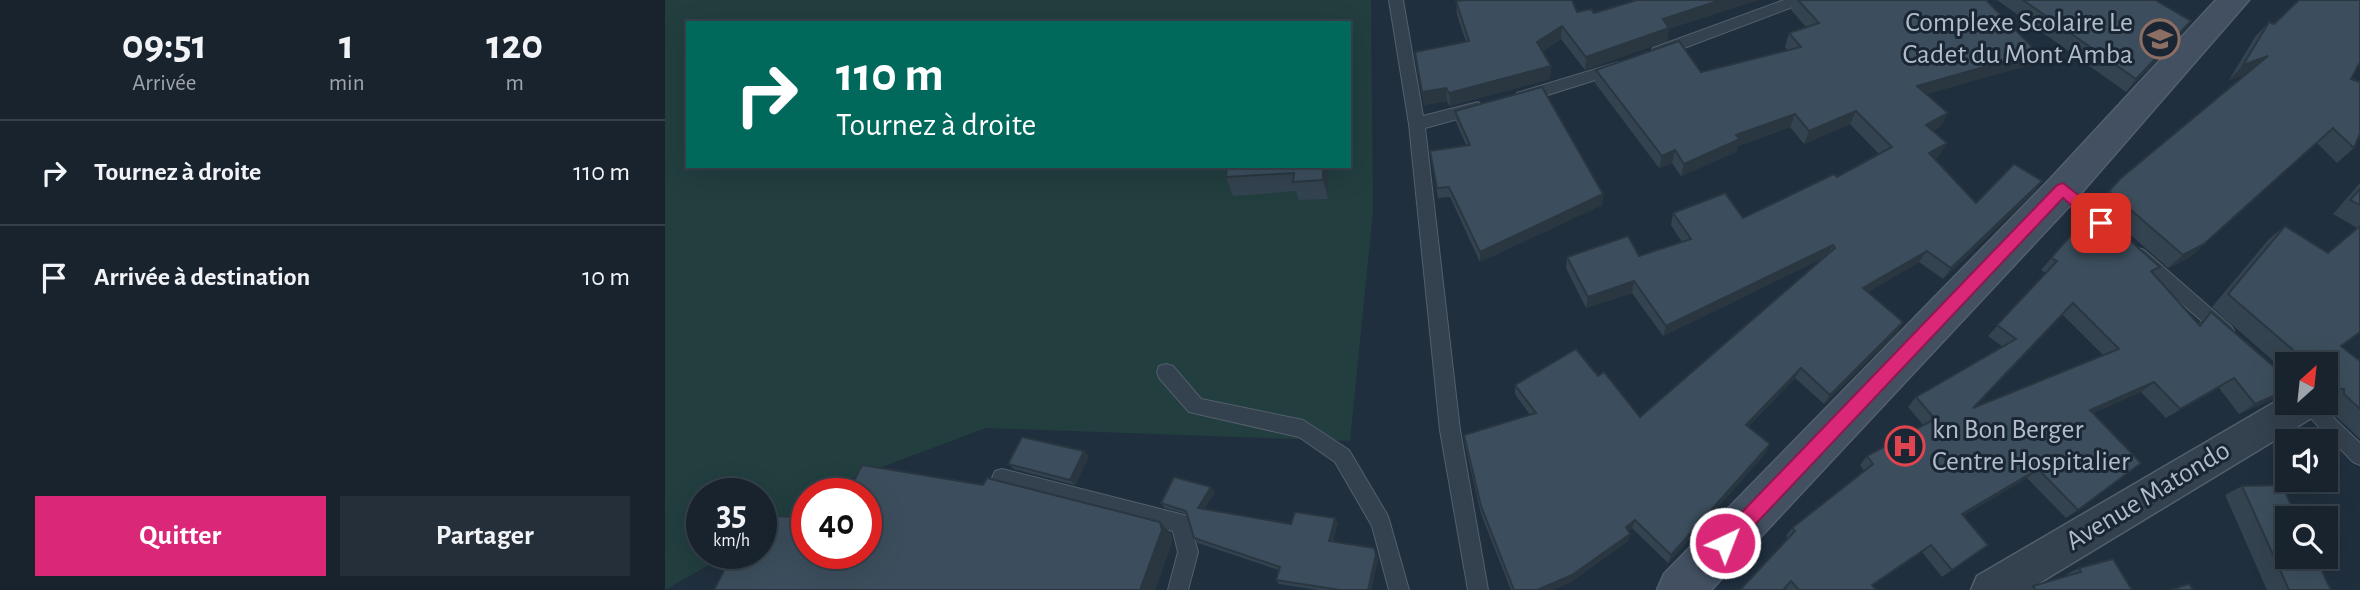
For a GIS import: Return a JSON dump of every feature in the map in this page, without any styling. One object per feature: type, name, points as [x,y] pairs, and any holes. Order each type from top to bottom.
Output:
[{"type":"street","points":[[1686,587],[2063,189],[2234,0]]},
{"type":"street","name":"Avenue Matondo","points":[[1991,590],[2284,415]]},
{"type":"lane","points":[[1396,0],[1417,124],[1450,430],[1478,590]]},
{"type":"lane","points":[[1417,124],[1501,102],[1637,60],[1798,0]]},
{"type":"lane","points":[[2063,189],[2235,341]]},
{"type":"lane","points":[[1166,372],[1196,406],[1303,429],[1342,456],[1381,523],[1399,590]]},
{"type":"lane","points":[[2317,415],[2360,456]]},
{"type":"lane","points":[[1002,478],[1181,523],[1188,552],[1178,590]]},
{"type":"green space","points":[[665,0],[1371,0],[1373,211],[1350,441],[986,428],[852,478],[791,478],[791,515],[777,524],[777,478],[686,478],[686,569],[702,569],[665,590]]},
{"type":"building","points":[[1572,0],[1577,12],[1591,9],[1594,13],[1637,0],[1721,0],[1663,19],[1669,28],[1586,57],[1562,26],[1537,42],[1551,66],[1449,93],[1446,88],[1422,92],[1415,52],[1469,41],[1456,1]]},
{"type":"building","points":[[1798,0],[1986,0],[2037,52],[1917,86],[1948,113],[1926,125],[1947,143],[1929,153],[1976,203],[2014,164],[2042,181],[1951,268],[1927,251],[1863,288],[1903,322],[1830,395],[1801,368],[1746,425],[1770,444],[1671,555],[1635,520],[1626,527],[1630,534],[1572,575],[1537,590],[1514,590],[1481,506],[1464,435],[1536,413],[1515,385],[1576,349],[1598,376],[1604,372],[1640,417],[1835,248],[1833,245],[1666,326],[1634,281],[1588,297],[1567,257],[1628,236],[1639,256],[1691,239],[1673,213],[1725,193],[1743,218],[1834,174],[1837,177],[1892,147],[1856,111],[1809,131],[1795,114],[1736,135],[1740,139],[1684,164],[1675,150],[1662,156],[1596,70],[1679,41],[1701,72],[1801,47],[1789,33],[1819,23]]},
{"type":"building","points":[[2023,0],[2155,0],[2191,21],[2136,79]]},
{"type":"building","points":[[2299,0],[2360,0],[2360,62],[2351,79],[2360,82],[2360,133],[2354,148],[2333,128],[2204,244],[2183,255],[2109,191],[2121,178],[2268,56],[2243,65],[2269,22],[2274,24]]},
{"type":"building","points":[[1542,87],[1603,194],[1480,252],[1449,187],[1437,188],[1430,151],[1470,145],[1455,111]]},
{"type":"building","points":[[1227,168],[1323,168],[1323,180],[1293,182],[1294,173],[1226,177]]},
{"type":"building","points":[[2360,189],[2360,205],[2350,200]]},
{"type":"building","points":[[2094,209],[2160,267],[2151,271],[2200,326],[2211,312],[2275,368],[2275,395],[2255,404],[2234,378],[2180,409],[2154,382],[2090,410],[2141,463],[2078,510],[2038,469],[1962,514],[1988,545],[1952,570],[1931,545],[1872,585],[1876,590],[1799,590],[1791,581],[1783,590],[1740,590],[1795,531],[1792,528],[1873,464],[1867,456],[1935,419],[1916,397],[2016,339],[1997,325],[2057,261],[2051,258]],"holes":[[[2073,303],[2119,349],[1973,408]]]},
{"type":"building","points":[[2285,226],[2328,253],[2360,226],[2360,332],[2341,346],[2360,361],[2360,409],[2344,394],[2344,389],[2338,389],[2338,352],[2295,352],[2228,294]]},
{"type":"building","points":[[1022,437],[1084,451],[1070,480],[1008,464]]},
{"type":"building","points":[[862,465],[983,485],[987,478],[1160,522],[1162,530],[1140,590],[714,590],[725,569],[777,569],[777,516],[791,517],[791,569],[882,569],[882,478],[855,478]]},
{"type":"building","points":[[1174,477],[1211,487],[1198,508],[1291,524],[1295,512],[1335,518],[1329,541],[1374,548],[1376,554],[1368,590],[1340,590],[1276,580],[1280,567],[1194,538],[1186,511],[1161,503]]},
{"type":"building","points":[[2275,485],[2275,492],[2285,492],[2292,506],[2275,506],[2275,559],[2242,486]]},
{"type":"building","points":[[2113,559],[2132,590],[2035,590],[2033,586],[2081,572],[2079,568]]},
{"type":"building","points":[[2280,569],[2321,569],[2331,590],[2289,590]]},
{"type":"building","points":[[2189,584],[2193,590],[2170,590]]},
{"type":"place","name":"Complexe Scolaire Le Cadet du Mont Amba","points":[[2160,39]]},
{"type":"place","name":"kn Bon Berger Centre Hospitalier","points":[[1905,446]]},
{"type":"route","points":[[1725,543],[2063,189],[2101,223]]}]
